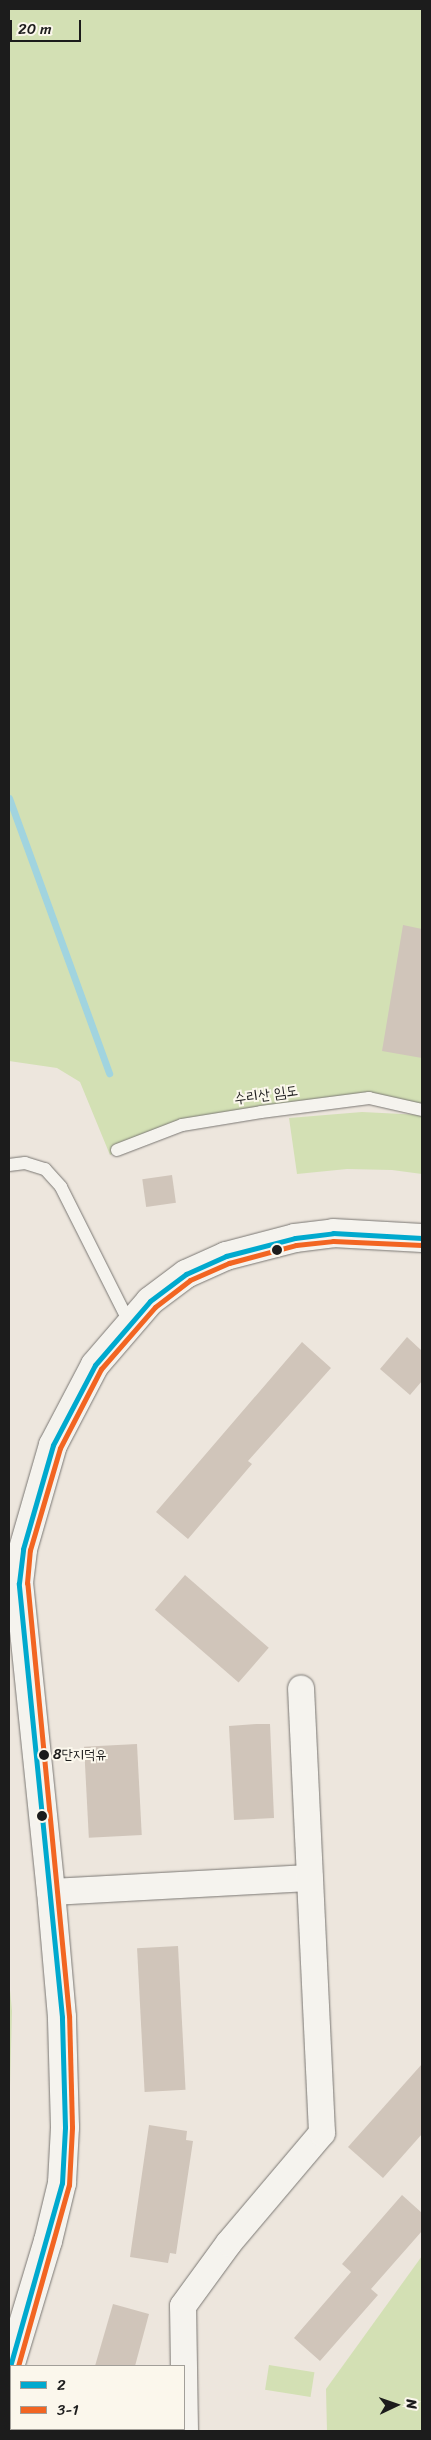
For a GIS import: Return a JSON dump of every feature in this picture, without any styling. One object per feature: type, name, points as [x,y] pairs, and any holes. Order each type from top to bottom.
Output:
[{"type":"street","points":[[11,2365],[48,2241],[62,2183],[65,2127],[62,2027],[51,1892],[14,1584],[53,1445],[95,1365],[129,1322],[150,1301],[186,1274],[226,1256],[257,1246],[333,1234],[422,1238]]},
{"type":"street","points":[[184,2365],[183,2306],[229,2243],[322,2133],[301,1688]]},
{"type":"street","points":[[51,1892],[310,1878]]},
{"type":"lane","name":"수리산 임도","points":[[117,1150],[182,1125],[310,1105],[369,1098],[422,1110]]},
{"type":"lane","points":[[9,1165],[25,1163],[45,1169],[61,1187],[129,1322]]},
{"type":"green space","points":[[9,9],[422,9],[422,1110],[369,1098],[182,1125],[110,1155],[80,1082],[57,1068],[9,1061]]},
{"type":"green space","points":[[362,1112],[422,1115],[422,1174],[392,1170],[347,1169],[297,1174],[289,1118]]},
{"type":"green space","points":[[9,1980],[12,2011],[9,2124]]},
{"type":"green space","points":[[422,2256],[422,2431],[327,2431],[326,2389]]},
{"type":"green space","points":[[269,2365],[314,2372],[311,2397],[265,2390]]},
{"type":"building","points":[[403,925],[422,929],[422,1058],[382,1051]]},
{"type":"building","points":[[172,1175],[176,1203],[146,1207],[142,1179]]},
{"type":"building","points":[[407,1337],[422,1351],[422,1381],[410,1395],[380,1369]]},
{"type":"building","points":[[302,1342],[331,1368],[248,1461],[252,1464],[188,1539],[156,1512]]},
{"type":"building","points":[[185,1575],[269,1648],[239,1683],[155,1610]]},
{"type":"building","points":[[270,1724],[274,1818],[234,1820],[229,1726]]},
{"type":"building","points":[[137,1744],[142,1835],[89,1838],[84,1747]]},
{"type":"building","points":[[178,1946],[186,2090],[145,2092],[137,1948]]},
{"type":"building","points":[[422,2064],[422,2134],[383,2178],[348,2147]]},
{"type":"building","points":[[149,2125],[187,2131],[186,2140],[193,2141],[176,2254],[170,2253],[168,2263],[130,2257]]},
{"type":"building","points":[[402,2195],[422,2213],[422,2231],[371,2289],[378,2295],[320,2361],[294,2338],[351,2272],[342,2264]]},
{"type":"building","points":[[113,2304],[149,2314],[135,2365],[95,2365]]},
{"type":"waterway","points":[[9,798],[109,1073]]},
{"type":"transit line","name":"2","points":[[10,2365],[62,2183],[65,2127],[62,2017],[19,1583],[23,1549],[53,1445],[95,1365],[150,1301],[186,1274],[226,1256],[295,1238],[333,1233],[422,1238]]},
{"type":"transit line","name":"3-1","points":[[18,2365],[69,2185],[72,2127],[69,2016],[27,1583],[30,1550],[60,1448],[101,1369],[155,1307],[190,1280],[229,1263],[296,1245],[333,1241],[422,1245]]},
{"type":"place","name":"8단지덕유","points":[[44,1755]]}]
